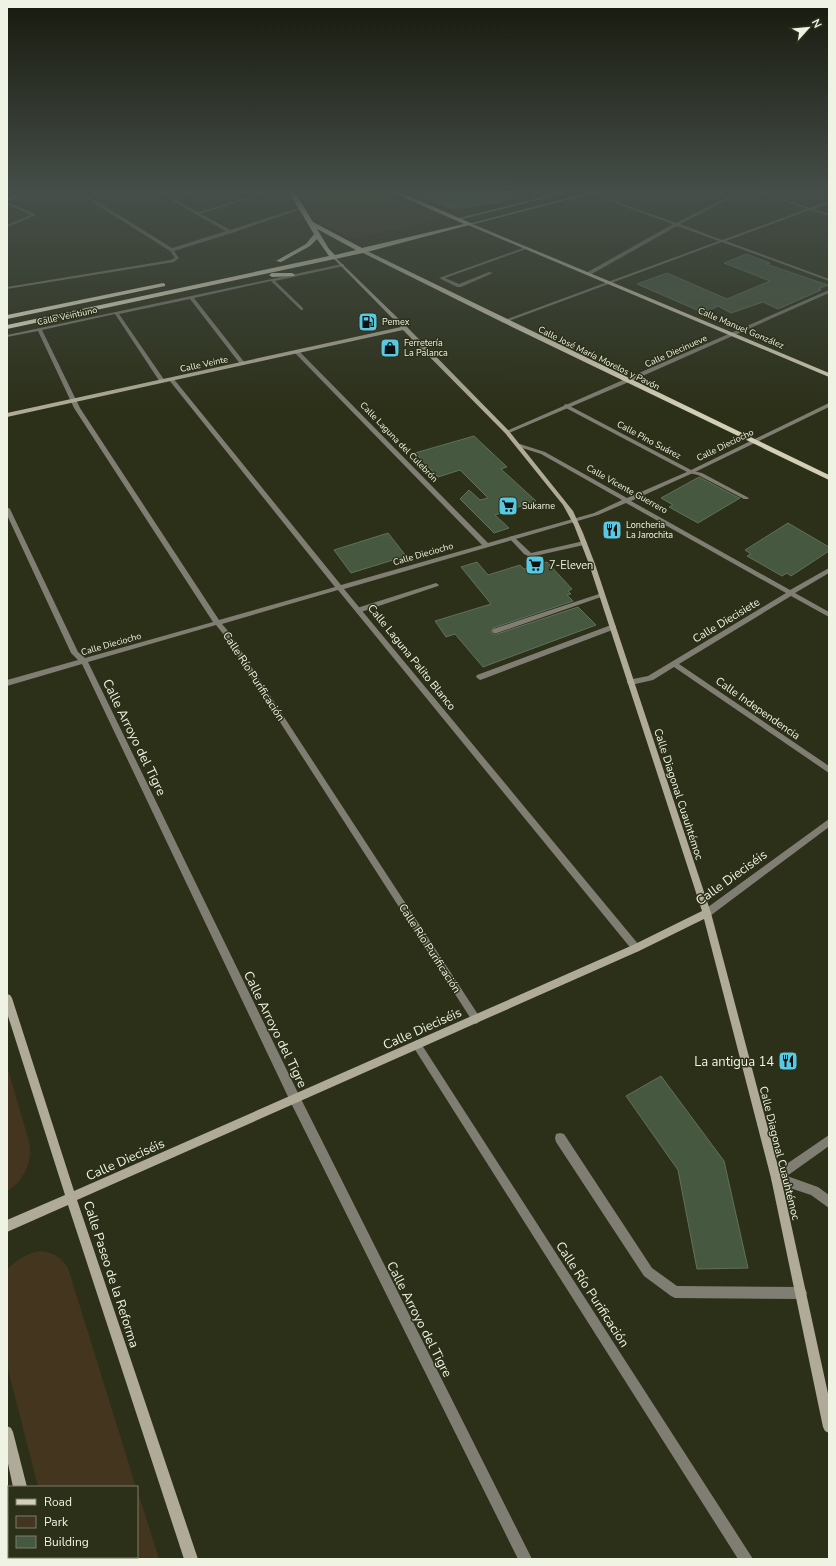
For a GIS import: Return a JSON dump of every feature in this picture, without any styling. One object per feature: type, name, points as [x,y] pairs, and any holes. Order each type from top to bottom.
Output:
[{"type":"highway","points":[[7,327],[212,283],[282,264]]},
{"type":"highway","points":[[212,283],[230,282],[271,275],[292,275]]},
{"type":"highway","points":[[7,317],[172,283]]},
{"type":"main road","name":"Calle José María Morelos y Pavón","points":[[389,264],[752,442],[829,478]]},
{"type":"main road","name":"Calle Manuel González","points":[[565,264],[829,375]]},
{"type":"main road","name":"Calle Diagonal Cuauhtémoc","points":[[342,265],[507,432],[555,491],[575,520],[613,627],[707,913],[776,1178],[829,1427]]},
{"type":"main road","name":"Calle Veinte","points":[[7,415],[405,328]]},
{"type":"main road","name":"Calle Dieciséis","points":[[7,1226],[636,948],[707,913]]},
{"type":"main road","name":"Calle Paseo de la Reforma","points":[[7,998],[71,1198],[191,1559]]},
{"type":"main road","points":[[7,1432],[20,1486]]},
{"type":"street","points":[[7,288],[88,276],[153,264]]},
{"type":"street","points":[[481,264],[441,278],[459,286],[491,273]]},
{"type":"street","points":[[588,274],[606,264]]},
{"type":"street","points":[[504,321],[660,264]]},
{"type":"street","points":[[785,264],[829,280]]},
{"type":"street","name":"Calle Veintiuno","points":[[7,336],[117,314],[342,265]]},
{"type":"street","points":[[272,280],[301,309]]},
{"type":"street","name":"Calle Diecinueve","points":[[507,432],[627,381],[829,291]]},
{"type":"street","points":[[191,297],[243,364]]},
{"type":"street","points":[[117,314],[162,381]]},
{"type":"street","name":"Calle Río Purificación","points":[[40,330],[81,415],[206,608],[230,639],[476,1019]]},
{"type":"street","name":"Calle Laguna del Culebrón","points":[[297,352],[487,546]]},
{"type":"street","name":"Calle Laguna Palito Blanco","points":[[171,379],[339,587],[636,948]]},
{"type":"street","name":"Calle Dieciocho","points":[[7,683],[596,514],[691,472],[829,405]]},
{"type":"street","name":"Calle Pino Suárez","points":[[566,406],[691,472],[700,474],[746,498]]},
{"type":"street","name":"Calle Vicente Guerrero","points":[[518,445],[543,453],[627,499],[829,615]]},
{"type":"street","name":"Calle Arroyo del Tigre","points":[[7,509],[75,653],[84,661],[295,1099],[525,1559]]},
{"type":"street","points":[[512,538],[526,553],[530,555],[584,543]]},
{"type":"street","name":"Calle Diecisiete","points":[[631,682],[650,678],[675,664],[829,570]]},
{"type":"street","points":[[359,610],[436,585]]},
{"type":"street","points":[[495,631],[602,595]]},
{"type":"street","points":[[480,677],[613,627]]},
{"type":"street","name":"Calle Independencia","points":[[675,664],[829,770]]},
{"type":"street","name":"Calle Dieciséis","points":[[707,913],[829,822]]},
{"type":"street","name":"Calle Río Purificación","points":[[417,1045],[746,1559]]},
{"type":"street","points":[[560,1138],[648,1272],[674,1292],[800,1293]]},
{"type":"street","points":[[776,1178],[829,1140]]},
{"type":"street","points":[[776,1178],[814,1190],[829,1202]]},
{"type":"green space","points":[[7,1066],[30,1145],[30,1152],[28,1165],[22,1177],[7,1191]]},
{"type":"green space","points":[[41,1251],[50,1253],[63,1261],[68,1268],[136,1486],[38,1486],[7,1365],[7,1269],[15,1262],[31,1253]]},
{"type":"green space","points":[[138,1492],[159,1559],[57,1559],[138,1558]]},
{"type":"building","points":[[727,264],[766,264],[828,285],[818,289],[821,290],[778,309],[763,302],[731,313],[718,306],[704,313],[637,284],[667,273],[727,299],[770,281]]},
{"type":"building","points":[[474,436],[507,467],[501,469],[536,501],[495,515],[509,528],[494,533],[460,499],[469,490],[480,500],[488,498],[460,470],[438,477],[415,453]]},
{"type":"building","points":[[699,477],[740,498],[698,523],[669,507],[673,505],[661,498]]},
{"type":"building","points":[[788,523],[829,547],[829,551],[791,576],[787,573],[782,576],[747,556],[751,554],[745,550]]},
{"type":"building","points":[[388,533],[406,556],[351,573],[334,550]]},
{"type":"building","points":[[477,562],[488,575],[520,565],[524,569],[547,562],[572,589],[568,591],[571,594],[567,595],[573,601],[493,628],[491,632],[493,634],[497,634],[578,607],[596,625],[483,667],[455,634],[446,637],[435,621],[491,604],[461,567]]},
{"type":"building","points":[[661,1076],[724,1161],[748,1268],[697,1269],[678,1170],[626,1096]]},
{"type":"place","name":"Pemex","points":[[368,322]]},
{"type":"place","name":"Ferretería La Palanca","points":[[390,348]]},
{"type":"place","name":"Sukarne","points":[[508,506]]},
{"type":"place","name":"Loncheria La Jarochita","points":[[612,530]]},
{"type":"place","name":"7-Eleven","points":[[535,565]]},
{"type":"place","name":"La antigua 14","points":[[788,1061]]}]
